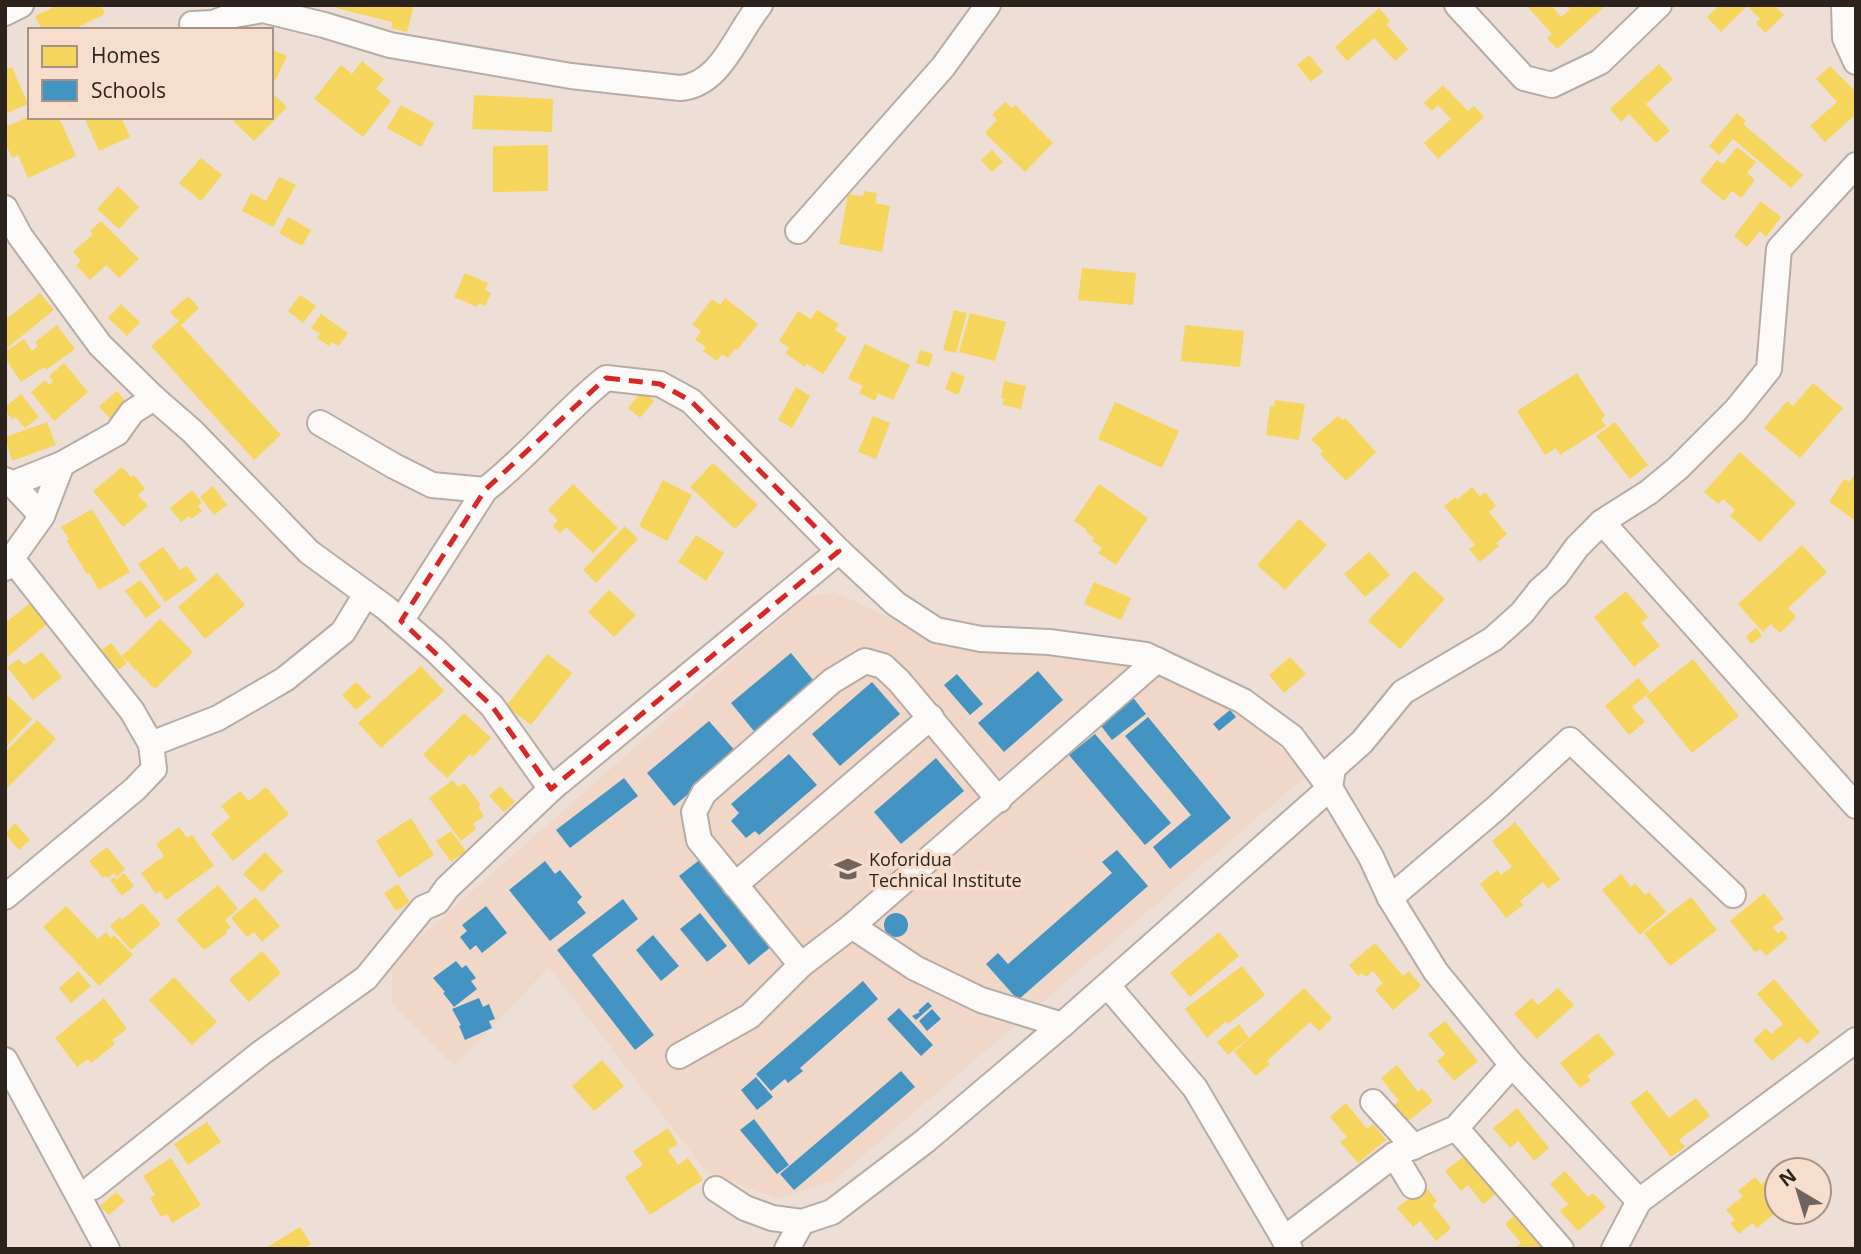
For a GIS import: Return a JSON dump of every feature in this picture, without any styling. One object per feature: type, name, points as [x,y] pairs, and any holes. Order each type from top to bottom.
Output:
[{"type":"street","points":[[5,13],[20,5]]},
{"type":"street","points":[[192,24],[213,23],[234,15],[263,10],[390,45],[571,76],[680,88],[693,87],[706,80],[760,5]]},
{"type":"street","points":[[798,231],[943,67],[988,5]]},
{"type":"street","points":[[1457,5],[1524,78],[1552,85],[1600,62],[1659,5]]},
{"type":"street","points":[[1844,5],[1845,38],[1856,62]]},
{"type":"street","points":[[716,1189],[745,1208],[772,1218],[802,1222],[832,1212],[925,1141],[1108,986],[1330,788],[1333,768],[1362,742],[1404,692],[1493,639],[1522,613],[1540,590],[1556,576],[1577,547],[1602,522],[1649,492],[1678,468],[1736,410],[1769,369],[1779,249],[1856,165]]},
{"type":"street","points":[[5,208],[20,236],[100,345],[192,431],[309,552],[401,621],[492,706],[551,789]]},
{"type":"street","points":[[401,621],[485,490],[510,471],[577,401],[606,378],[660,384],[691,401],[839,551],[896,604],[936,630],[981,639],[1049,642],[1146,655],[1243,701],[1292,737],[1330,788],[1371,857],[1390,898],[1436,972],[1512,1065],[1639,1201]]},
{"type":"street","points":[[42,516],[8,482],[62,464],[117,433],[132,412],[154,398]]},
{"type":"street","points":[[320,423],[432,485],[485,490]]},
{"type":"street","points":[[5,897],[135,789],[154,769],[150,744],[132,711],[9,563],[42,516],[62,464]]},
{"type":"street","points":[[1602,522],[1856,806]]},
{"type":"street","points":[[93,1187],[261,1053],[366,978],[423,908],[436,902],[447,888],[551,789],[839,551]]},
{"type":"street","points":[[150,744],[218,718],[285,679],[343,632],[366,594]]},
{"type":"street","points":[[679,1056],[750,1016],[801,965],[852,926],[1157,660]]},
{"type":"street","points":[[801,965],[699,840],[694,812],[704,793],[832,681],[865,661],[883,666],[931,717],[999,800]]},
{"type":"street","points":[[734,885],[931,717]]},
{"type":"street","points":[[1390,898],[1570,740],[1733,895]]},
{"type":"street","points":[[852,926],[915,968],[981,1000],[1062,1025]]},
{"type":"street","points":[[1108,986],[1195,1088],[1287,1244],[1404,1151],[1455,1128],[1512,1065]]},
{"type":"street","points":[[1614,1249],[1639,1201],[1856,1040]]},
{"type":"street","points":[[5,1060],[107,1249]]},
{"type":"street","points":[[1373,1102],[1404,1151],[1413,1186]]},
{"type":"street","points":[[1455,1128],[1561,1249]]},
{"type":"street","points":[[787,1249],[802,1222]]},
{"type":"highlighted area","points":[[606,378],[660,384],[691,401],[839,551],[551,789],[492,706],[401,621],[485,490]]},
{"type":"shaded area","name":"Koforidua Technical Institute","points":[[834,592],[926,635],[1107,650],[1244,711],[1307,775],[835,1180],[777,1199],[706,1171],[549,967],[454,1066],[392,1004],[392,962],[804,598]]},
{"type":"building: Homes","points":[[58,5],[101,5],[105,14],[76,28],[41,28],[35,16]]},
{"type":"building: Homes","points":[[337,5],[414,5],[407,32],[391,28],[392,22],[336,8]]},
{"type":"building: Homes","points":[[1526,5],[1551,5],[1561,17],[1570,10],[1566,5],[1600,5],[1603,8],[1557,49],[1547,38],[1552,34]]},
{"type":"building: Homes","points":[[1720,5],[1774,5],[1784,15],[1765,33],[1756,23],[1760,19],[1747,6],[1721,32],[1707,17]]},
{"type":"building: Homes","points":[[1379,8],[1390,21],[1386,24],[1408,49],[1395,61],[1374,38],[1347,61],[1335,47]]},
{"type":"building: Homes","points":[[273,50],[287,56],[275,81],[273,80]]},
{"type":"building: Homes","points":[[1309,55],[1323,72],[1311,82],[1297,65]]},
{"type":"building: Homes","points":[[362,61],[384,79],[376,89],[391,101],[363,137],[314,99],[341,65],[352,74]]},
{"type":"building: Homes","points":[[1659,64],[1673,79],[1646,104],[1670,131],[1656,143],[1629,114],[1621,122],[1610,109]]},
{"type":"building: Homes","points":[[1830,66],[1856,92],[1856,114],[1825,142],[1810,126],[1837,102],[1816,79]]},
{"type":"building: Homes","points":[[12,67],[28,104],[5,114],[5,70]]},
{"type":"building: Homes","points":[[1443,85],[1468,111],[1474,106],[1484,117],[1438,159],[1424,143],[1451,119],[1438,105],[1432,111],[1424,103]]},
{"type":"building: Homes","points":[[273,94],[287,107],[254,141],[233,121],[273,119]]},
{"type":"building: Homes","points":[[474,95],[553,99],[552,132],[472,129]]},
{"type":"building: Homes","points":[[1005,102],[1012,108],[1015,105],[1053,143],[1025,172],[985,133],[997,120],[992,115]]},
{"type":"building: Homes","points":[[401,105],[434,123],[421,147],[387,128]]},
{"type":"building: Homes","points":[[1737,113],[1746,121],[1743,124],[1803,175],[1791,188],[1733,139],[1719,155],[1709,146]]},
{"type":"building: Homes","points":[[28,117],[28,119],[60,119],[76,156],[28,178],[18,155],[12,158],[5,143],[5,134],[8,133],[5,127]]},
{"type":"building: Homes","points":[[85,119],[122,119],[130,137],[99,151]]},
{"type":"building: Homes","points":[[548,145],[548,191],[493,192],[493,146]]},
{"type":"building: Homes","points":[[1737,147],[1756,162],[1747,173],[1755,180],[1741,198],[1732,191],[1724,201],[1700,181],[1717,160],[1723,164]]},
{"type":"building: Homes","points":[[992,150],[1003,162],[992,172],[981,160]]},
{"type":"building: Homes","points":[[201,158],[222,175],[201,201],[179,183]]},
{"type":"building: Homes","points":[[279,177],[296,185],[273,227],[242,211],[251,193],[266,201]]},
{"type":"building: Homes","points":[[118,186],[139,207],[119,229],[97,209]]},
{"type":"building: Homes","points":[[864,191],[877,193],[875,203],[890,206],[882,252],[839,244],[848,194],[863,196]]},
{"type":"building: Homes","points":[[1761,201],[1781,217],[1766,237],[1760,231],[1747,247],[1734,236]]},
{"type":"building: Homes","points":[[288,217],[311,230],[302,246],[279,233]]},
{"type":"building: Homes","points":[[101,221],[139,259],[119,278],[106,265],[90,280],[76,265],[81,261],[73,252],[93,234],[90,231]]},
{"type":"building: Homes","points":[[1082,268],[1136,273],[1133,305],[1078,300]]},
{"type":"building: Homes","points":[[465,273],[488,283],[485,290],[491,293],[485,306],[479,303],[477,307],[454,297]]},
{"type":"building: Homes","points":[[40,293],[54,310],[7,348],[5,320]]},
{"type":"building: Homes","points":[[300,295],[316,306],[303,323],[288,311]]},
{"type":"building: Homes","points":[[188,296],[199,308],[181,325],[281,435],[254,460],[151,346],[179,321],[170,312]]},
{"type":"building: Homes","points":[[725,298],[758,324],[737,350],[735,348],[728,358],[722,354],[717,361],[703,351],[706,347],[695,340],[701,331],[692,325],[712,299],[720,305]]},
{"type":"building: Homes","points":[[121,304],[140,322],[127,336],[108,318]]},
{"type":"building: Homes","points":[[817,310],[839,324],[835,330],[847,338],[823,374],[807,364],[805,367],[785,353],[789,348],[779,341],[798,311],[811,319]]},
{"type":"building: Homes","points":[[954,310],[967,313],[956,353],[943,350]]},
{"type":"building: Homes","points":[[970,313],[1006,322],[995,361],[959,352]]},
{"type":"building: Homes","points":[[321,314],[348,333],[339,346],[332,342],[329,346],[317,338],[320,334],[311,328]]},
{"type":"building: Homes","points":[[57,325],[75,349],[46,370],[44,367],[21,382],[5,358],[5,352],[24,339],[32,351],[38,346],[35,342]]},
{"type":"building: Homes","points":[[1185,325],[1244,331],[1240,367],[1181,361]]},
{"type":"building: Homes","points":[[865,344],[910,365],[893,400],[878,393],[875,401],[859,393],[863,386],[848,379]]},
{"type":"building: Homes","points":[[920,350],[933,354],[929,367],[916,363]]},
{"type":"building: Homes","points":[[64,363],[88,392],[54,421],[31,392],[45,380],[49,385],[53,381],[49,376]]},
{"type":"building: Homes","points":[[952,371],[965,377],[958,395],[945,389]]},
{"type":"building: Homes","points":[[1577,373],[1605,416],[1601,419],[1606,426],[1560,455],[1556,448],[1545,455],[1517,411]]},
{"type":"building: Homes","points":[[1004,381],[1026,386],[1021,409],[1002,405]]},
{"type":"building: Homes","points":[[1813,383],[1843,408],[1800,458],[1764,428],[1787,401],[1793,406]]},
{"type":"building: Homes","points":[[796,387],[810,396],[792,428],[778,420]]},
{"type":"building: Homes","points":[[117,391],[128,404],[110,419],[99,406]]},
{"type":"building: Homes","points":[[642,391],[654,401],[640,418],[628,408]]},
{"type":"building: Homes","points":[[21,394],[39,417],[25,428],[5,411],[5,407]]},
{"type":"building: Homes","points":[[1275,400],[1305,404],[1299,440],[1266,435],[1270,406],[1274,406]]},
{"type":"building: Homes","points":[[1115,402],[1179,431],[1162,468],[1098,439]]},
{"type":"building: Homes","points":[[873,416],[890,423],[876,459],[858,452]]},
{"type":"building: Homes","points":[[1338,416],[1343,420],[1345,418],[1376,452],[1346,481],[1320,454],[1323,451],[1311,439]]},
{"type":"building: Homes","points":[[47,422],[56,445],[12,461],[5,437]]},
{"type":"building: Homes","points":[[1615,422],[1648,465],[1630,479],[1596,436]]},
{"type":"building: Homes","points":[[1740,452],[1796,503],[1760,542],[1730,516],[1735,510],[1723,499],[1718,504],[1704,492]]},
{"type":"building: Homes","points":[[713,463],[758,505],[735,529],[690,487]]},
{"type":"building: Homes","points":[[122,467],[131,477],[134,475],[145,489],[138,495],[148,506],[123,527],[93,491]]},
{"type":"building: Homes","points":[[1856,472],[1856,521],[1829,502],[1844,479],[1849,482]]},
{"type":"building: Homes","points":[[663,480],[692,495],[667,541],[639,526]]},
{"type":"building: Homes","points":[[573,484],[618,528],[593,553],[566,527],[560,533],[553,526],[558,520],[548,510]]},
{"type":"building: Homes","points":[[1099,484],[1148,518],[1116,565],[1098,553],[1102,548],[1092,541],[1094,538],[1087,530],[1074,521]]},
{"type":"building: Homes","points":[[213,486],[227,505],[214,515],[200,497]]},
{"type":"building: Homes","points":[[1472,487],[1480,496],[1485,492],[1496,506],[1489,512],[1507,534],[1496,543],[1499,546],[1480,562],[1469,549],[1475,545],[1444,506],[1455,497],[1457,500]]},
{"type":"building: Homes","points":[[192,490],[202,503],[198,506],[202,511],[181,522],[170,508]]},
{"type":"building: Homes","points":[[92,509],[130,572],[99,590],[66,540],[69,539],[61,527]]},
{"type":"building: Homes","points":[[1299,519],[1327,545],[1285,590],[1257,565]]},
{"type":"building: Homes","points":[[625,526],[638,539],[596,583],[583,570]]},
{"type":"building: Homes","points":[[696,535],[724,553],[706,581],[678,562]]},
{"type":"building: Homes","points":[[1802,545],[1827,572],[1788,608],[1796,617],[1780,633],[1771,624],[1763,632],[1738,604]]},
{"type":"building: Homes","points":[[163,547],[180,570],[187,566],[197,580],[165,602],[138,564]]},
{"type":"building: Homes","points":[[1369,552],[1390,575],[1365,597],[1344,574]]},
{"type":"building: Homes","points":[[1414,571],[1445,599],[1400,649],[1368,621]]},
{"type":"building: Homes","points":[[217,573],[245,605],[205,639],[178,607]]},
{"type":"building: Homes","points":[[140,580],[161,607],[146,618],[125,591]]},
{"type":"building: Homes","points":[[1094,582],[1131,598],[1121,620],[1084,604]]},
{"type":"building: Homes","points":[[609,590],[636,615],[614,637],[588,612]]},
{"type":"building: Homes","points":[[1626,591],[1648,617],[1641,623],[1660,646],[1634,667],[1594,617]]},
{"type":"building: Homes","points":[[34,600],[51,621],[5,659],[5,623]]},
{"type":"building: Homes","points":[[160,619],[193,652],[155,689],[122,656]]},
{"type":"building: Homes","points":[[1756,627],[1762,636],[1751,644],[1746,637]]},
{"type":"building: Homes","points":[[111,643],[127,663],[118,670],[101,650]]},
{"type":"building: Homes","points":[[42,652],[62,677],[33,700],[7,667],[19,659],[24,665]]},
{"type":"building: Homes","points":[[547,654],[572,673],[531,725],[506,706]]},
{"type":"building: Homes","points":[[1290,657],[1306,674],[1284,693],[1269,675]]},
{"type":"building: Homes","points":[[1693,659],[1739,716],[1692,753],[1646,696]]},
{"type":"building: Homes","points":[[421,666],[444,691],[381,748],[358,723]]},
{"type":"building: Homes","points":[[1638,678],[1650,692],[1632,707],[1645,722],[1629,735],[1605,706]]},
{"type":"building: Homes","points":[[356,682],[371,697],[356,710],[342,695]]},
{"type":"building: Homes","points":[[5,693],[32,719],[5,748]]},
{"type":"building: Homes","points":[[464,713],[491,738],[473,757],[470,754],[447,778],[423,755]]},
{"type":"building: Homes","points":[[37,720],[56,739],[5,790],[5,752]]},
{"type":"building: Homes","points":[[453,780],[458,787],[464,783],[481,805],[478,807],[484,816],[473,824],[476,829],[461,841],[429,798]]},
{"type":"building: Homes","points":[[500,786],[515,802],[504,812],[489,796]]},
{"type":"building: Homes","points":[[266,787],[289,814],[233,861],[211,834],[230,817],[221,806],[240,791],[249,801]]},
{"type":"building: Homes","points":[[411,818],[434,855],[399,878],[376,841]]},
{"type":"building: Homes","points":[[1515,822],[1560,879],[1548,889],[1543,882],[1520,901],[1523,905],[1506,918],[1480,884],[1497,870],[1501,875],[1512,867],[1492,841]]},
{"type":"building: Homes","points":[[15,823],[30,840],[19,850],[5,834]]},
{"type":"building: Homes","points":[[179,827],[187,838],[192,835],[214,866],[166,900],[160,891],[156,894],[141,873],[164,856],[156,844]]},
{"type":"building: Homes","points":[[451,831],[466,851],[451,862],[436,841]]},
{"type":"building: Homes","points":[[107,847],[125,869],[117,877],[114,873],[103,878],[89,861]]},
{"type":"building: Homes","points":[[265,852],[283,871],[262,892],[243,874]]},
{"type":"building: Homes","points":[[124,873],[134,886],[122,896],[110,880],[114,877],[116,880]]},
{"type":"building: Homes","points":[[1621,874],[1631,887],[1635,883],[1645,895],[1649,892],[1666,912],[1640,935],[1602,890]]},
{"type":"building: Homes","points":[[398,884],[410,902],[396,911],[384,893]]},
{"type":"building: Homes","points":[[218,885],[238,909],[225,920],[231,927],[227,933],[204,950],[176,920]]},
{"type":"building: Homes","points":[[1764,893],[1784,919],[1773,927],[1778,934],[1782,930],[1788,938],[1766,956],[1760,949],[1755,952],[1730,921]]},
{"type":"building: Homes","points":[[255,897],[280,926],[262,942],[254,932],[247,937],[231,918]]},
{"type":"building: Homes","points":[[1691,897],[1717,930],[1670,966],[1644,933]]},
{"type":"building: Homes","points":[[142,903],[161,924],[131,950],[110,926],[120,917],[122,920]]},
{"type":"building: Homes","points":[[66,906],[98,939],[106,932],[111,938],[114,935],[133,955],[99,986],[43,927]]},
{"type":"building: Homes","points":[[1219,932],[1239,956],[1190,997],[1170,973]]},
{"type":"building: Homes","points":[[1375,943],[1403,976],[1409,971],[1421,986],[1393,1010],[1375,990],[1383,983],[1373,971],[1366,977],[1362,973],[1358,976],[1349,965]]},
{"type":"building: Homes","points":[[262,951],[281,973],[249,1002],[229,980]]},
{"type":"building: Homes","points":[[1242,966],[1265,995],[1228,1024],[1226,1021],[1207,1038],[1185,1009]]},
{"type":"building: Homes","points":[[78,971],[91,986],[71,1003],[59,988]]},
{"type":"building: Homes","points":[[174,977],[217,1022],[192,1045],[149,1000]]},
{"type":"building: Homes","points":[[1774,979],[1820,1032],[1807,1044],[1800,1037],[1772,1061],[1753,1040],[1766,1028],[1771,1034],[1783,1024],[1757,994]]},
{"type":"building: Homes","points":[[1304,988],[1332,1018],[1319,1031],[1310,1022],[1267,1061],[1270,1064],[1256,1076],[1234,1052]]},
{"type":"building: Homes","points":[[1558,988],[1574,1005],[1537,1039],[1514,1014],[1532,998],[1538,1005]]},
{"type":"building: Homes","points":[[104,998],[127,1029],[112,1040],[115,1044],[91,1063],[88,1059],[77,1067],[55,1038]]},
{"type":"building: Homes","points":[[1445,1021],[1478,1061],[1454,1081],[1437,1061],[1445,1054],[1428,1034]]},
{"type":"building: Homes","points":[[1239,1024],[1249,1038],[1228,1055],[1217,1042]]},
{"type":"building: Homes","points":[[1598,1033],[1615,1054],[1587,1076],[1591,1080],[1580,1088],[1560,1063]]},
{"type":"building: Homes","points":[[602,1060],[624,1086],[594,1111],[572,1086]]},
{"type":"building: Homes","points":[[1397,1065],[1418,1092],[1422,1088],[1433,1101],[1406,1123],[1392,1106],[1399,1101],[1381,1078]]},
{"type":"building: Homes","points":[[1647,1090],[1669,1118],[1696,1098],[1710,1116],[1679,1140],[1685,1147],[1671,1157],[1630,1103]]},
{"type":"building: Homes","points":[[1346,1103],[1367,1129],[1373,1124],[1386,1140],[1358,1163],[1340,1142],[1347,1137],[1330,1117]]},
{"type":"building: Homes","points":[[1517,1108],[1549,1148],[1534,1161],[1518,1141],[1510,1148],[1493,1128]]},
{"type":"building: Homes","points":[[207,1122],[221,1142],[188,1165],[174,1144]]},
{"type":"building: Homes","points":[[668,1128],[678,1144],[668,1150],[678,1165],[688,1158],[703,1180],[650,1215],[625,1177],[643,1165],[633,1151]]},
{"type":"building: Homes","points":[[1470,1152],[1500,1191],[1483,1204],[1468,1185],[1461,1191],[1445,1171]]},
{"type":"building: Homes","points":[[171,1158],[201,1205],[172,1223],[167,1214],[161,1217],[150,1198],[155,1195],[143,1176]]},
{"type":"building: Homes","points":[[1565,1171],[1588,1197],[1593,1193],[1606,1207],[1578,1231],[1560,1211],[1568,1204],[1550,1184]]},
{"type":"building: Homes","points":[[1755,1177],[1761,1184],[1763,1182],[1763,1223],[1757,1228],[1752,1223],[1739,1234],[1730,1223],[1735,1220],[1726,1210],[1743,1196],[1738,1191]]},
{"type":"building: Homes","points":[[1425,1186],[1437,1201],[1433,1205],[1451,1228],[1436,1241],[1420,1221],[1413,1227],[1397,1208]]},
{"type":"building: Homes","points":[[116,1192],[125,1201],[109,1215],[100,1206]]},
{"type":"building: Homes","points":[[1522,1209],[1555,1249],[1514,1249],[1521,1243],[1505,1224]]},
{"type":"building: Homes","points":[[300,1227],[311,1244],[304,1249],[264,1249]]},
{"type":"building: Schools","points":[[791,653],[818,686],[758,736],[731,703]]},
{"type":"building: Schools","points":[[1038,671],[1063,700],[1004,752],[978,723]]},
{"type":"building: Schools","points":[[957,674],[983,704],[970,715],[944,685]]},
{"type":"building: Schools","points":[[872,682],[900,714],[840,766],[812,734]]},
{"type":"building: Schools","points":[[1131,695],[1146,714],[1112,740],[1098,722]]},
{"type":"building: Schools","points":[[1230,710],[1236,717],[1219,731],[1213,724]]},
{"type":"building: Schools","points":[[1148,717],[1231,818],[1170,869],[1153,847],[1191,815],[1125,736]]},
{"type":"building: Schools","points":[[709,721],[737,753],[674,806],[647,773]]},
{"type":"building: Schools","points":[[1095,734],[1171,823],[1145,845],[1069,755]]},
{"type":"building: Schools","points":[[789,754],[817,785],[759,835],[755,831],[746,838],[731,821],[739,813],[731,804]]},
{"type":"building: Schools","points":[[936,758],[964,791],[901,844],[874,812]]},
{"type":"building: Schools","points":[[624,778],[638,796],[570,848],[556,830]]},
{"type":"building: Schools","points":[[1117,850],[1148,886],[1018,1000],[986,964],[998,953],[1008,964],[1112,873],[1102,862]]},
{"type":"building: Schools","points":[[702,858],[772,946],[749,965],[679,876]]},
{"type":"building: Schools","points":[[545,861],[555,874],[560,870],[582,897],[577,902],[586,913],[550,941],[509,890]]},
{"type":"building: Schools","points":[[623,899],[638,919],[592,955],[654,1035],[635,1050],[557,950]]},
{"type":"building: Schools","points":[[486,906],[507,933],[482,953],[476,945],[470,950],[460,937],[467,931],[462,925]]},
{"type":"building: Schools","points":[[700,913],[727,946],[707,962],[680,929]]},
{"type":"building: Schools","points":[[896,913],[904,917],[908,925],[904,933],[896,937],[888,933],[884,925],[888,917]]},
{"type":"building: Schools","points":[[653,935],[679,966],[661,981],[636,950]]},
{"type":"building: Schools","points":[[456,961],[462,968],[466,965],[476,978],[471,981],[477,989],[454,1007],[433,978]]},
{"type":"building: Schools","points":[[863,981],[878,999],[800,1068],[803,1071],[788,1083],[785,1079],[771,1091],[756,1074]]},
{"type":"building: Schools","points":[[479,998],[483,1007],[489,1004],[495,1019],[489,1021],[492,1028],[465,1040],[459,1026],[461,1025],[452,1009]]},
{"type":"building: Schools","points":[[928,1002],[932,1006],[916,1020],[912,1016],[920,1012],[918,1011]]},
{"type":"building: Schools","points":[[899,1008],[933,1045],[921,1056],[887,1019]]},
{"type":"building: Schools","points":[[932,1009],[941,1019],[927,1031],[919,1021]]},
{"type":"building: Schools","points":[[901,1071],[915,1087],[794,1190],[780,1174]]},
{"type":"building: Schools","points":[[756,1077],[773,1097],[757,1110],[741,1090]]},
{"type":"building: Schools","points":[[754,1119],[789,1165],[777,1174],[740,1130]]},
{"type":"place","name":"Koforidua Technical Institute","points":[[848,869]]}]
